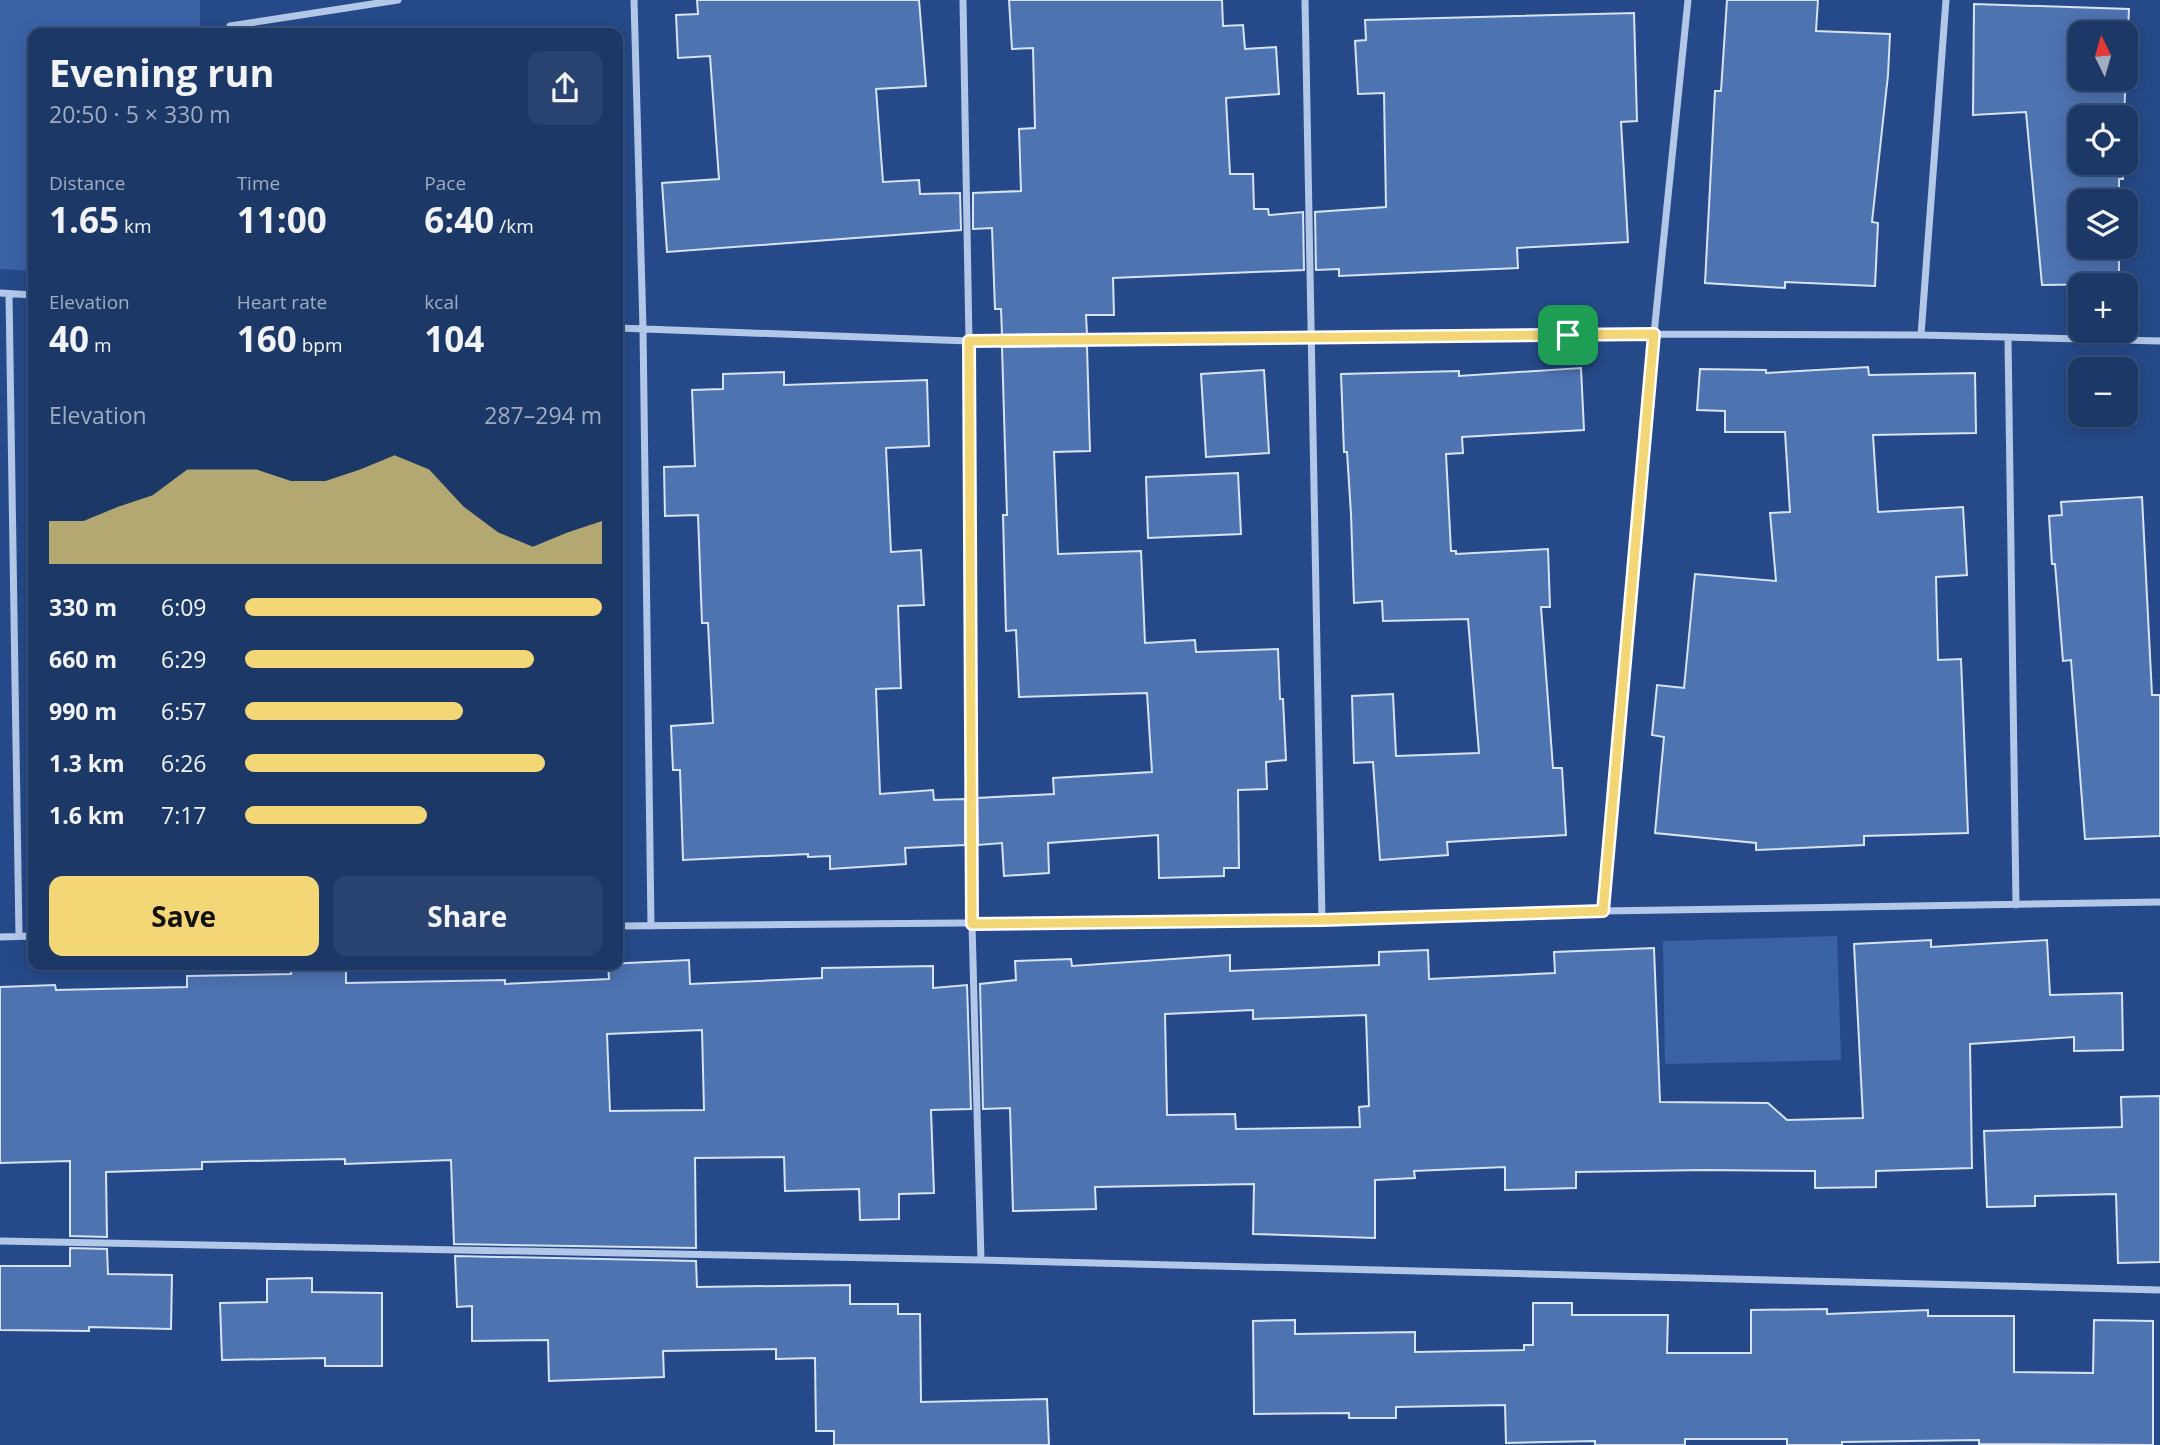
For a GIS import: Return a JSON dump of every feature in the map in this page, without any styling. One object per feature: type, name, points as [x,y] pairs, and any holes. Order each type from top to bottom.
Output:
[{"type":"street","points":[[230,28],[398,0]]},
{"type":"street","points":[[634,0],[643,329],[652,926]]},
{"type":"street","points":[[962,0],[969,341],[972,924],[981,1261]]},
{"type":"street","points":[[1305,0],[1322,920]]},
{"type":"street","points":[[1603,911],[1654,334],[1688,0]]},
{"type":"street","points":[[1922,335],[1946,0]]},
{"type":"street","points":[[0,293],[28,295]]},
{"type":"street","points":[[9,294],[19,936]]},
{"type":"street","points":[[623,328],[969,341],[1654,334],[1922,335],[2160,341]]},
{"type":"street","points":[[2008,338],[2016,905]]},
{"type":"street","points":[[623,926],[1322,920],[1603,911],[2160,902]]},
{"type":"street","points":[[0,937],[28,936]]},
{"type":"street","points":[[0,1241],[981,1261],[2160,1290]]},
{"type":"shaded area","points":[[0,0],[200,0],[200,28],[28,28],[28,271],[0,269]]},
{"type":"shaded area","points":[[1837,936],[1841,1060],[1665,1064],[1663,941]]},
{"type":"building","points":[[697,0],[919,0],[926,86],[876,89],[883,182],[919,180],[920,194],[960,193],[961,230],[667,252],[662,183],[719,179],[710,56],[678,58],[676,15],[698,14]]},
{"type":"building","points":[[1009,0],[1222,0],[1223,26],[1243,25],[1245,49],[1276,47],[1279,94],[1226,98],[1230,174],[1253,174],[1254,209],[1268,209],[1269,215],[1303,212],[1304,270],[1113,278],[1114,315],[1086,315],[1087,334],[1002,335],[1001,309],[995,309],[992,228],[973,229],[973,193],[1021,191],[1019,129],[1035,128],[1033,48],[1012,49]]},
{"type":"building","points":[[1727,0],[1818,0],[1816,31],[1890,34],[1872,222],[1878,223],[1875,286],[1785,282],[1785,288],[1705,283],[1715,91],[1721,91]]},
{"type":"building","points":[[1974,4],[2129,9],[2128,21],[2068,21],[2068,91],[2125,91],[2125,105],[2068,105],[2068,175],[2123,175],[2123,179],[2119,179],[2119,189],[2068,189],[2068,259],[2119,259],[2119,273],[2068,273],[2068,285],[2042,285],[2026,112],[1973,115]]},
{"type":"building","points":[[1634,13],[1637,121],[1621,122],[1628,242],[1517,248],[1518,268],[1339,276],[1339,269],[1316,270],[1315,212],[1386,207],[1384,93],[1358,94],[1355,41],[1366,40],[1365,20]]},
{"type":"building","points":[[1087,346],[1090,451],[1054,452],[1058,554],[1141,551],[1145,643],[1195,640],[1196,652],[1278,649],[1286,760],[1266,762],[1267,789],[1238,790],[1239,868],[1224,868],[1224,876],[1159,878],[1158,835],[1048,843],[1049,873],[1004,876],[1002,843],[978,845],[977,798],[1054,794],[1053,778],[1152,772],[1147,693],[1019,697],[1016,630],[1006,631],[1003,515],[1007,515],[1002,347]]},
{"type":"building","points":[[1868,367],[1869,375],[1975,373],[1976,433],[1873,435],[1878,512],[1963,507],[1967,575],[1936,577],[1938,660],[1961,659],[1968,833],[1864,836],[1864,845],[1756,850],[1756,843],[1655,833],[1664,737],[1652,735],[1657,685],[1684,688],[1695,574],[1776,581],[1770,513],[1790,512],[1785,432],[1725,432],[1725,411],[1697,410],[1700,369],[1766,370],[1766,373]]},
{"type":"building","points":[[1581,368],[1584,430],[1462,437],[1463,453],[1446,454],[1451,551],[1456,551],[1456,554],[1548,549],[1550,607],[1541,607],[1553,768],[1562,768],[1566,835],[1447,842],[1448,855],[1380,860],[1373,762],[1354,763],[1352,696],[1393,694],[1396,756],[1479,753],[1468,619],[1383,621],[1382,601],[1354,603],[1341,374],[1459,371],[1459,376]]},
{"type":"building","points":[[1264,370],[1269,453],[1206,457],[1201,374]]},
{"type":"building","points":[[784,372],[784,385],[927,380],[929,446],[886,448],[891,552],[921,550],[924,605],[898,606],[901,688],[876,689],[880,794],[933,790],[934,800],[965,799],[965,845],[905,848],[906,864],[830,869],[830,856],[808,857],[808,854],[683,860],[680,770],[673,770],[671,726],[713,723],[708,623],[702,623],[698,515],[665,516],[664,467],[695,466],[692,390],[723,389],[723,374]]},
{"type":"building","points":[[1238,473],[1241,534],[1148,538],[1146,477]]},
{"type":"building","points":[[2142,497],[2152,695],[2160,695],[2160,836],[2085,839],[2071,660],[2063,661],[2049,516],[2062,515],[2061,502]]},
{"type":"building","points":[[1931,940],[1931,947],[2047,940],[2050,995],[2122,993],[2123,1050],[2074,1051],[2074,1037],[1970,1044],[1972,1168],[1876,1171],[1876,1187],[1815,1188],[1815,1171],[1576,1172],[1576,1188],[1505,1190],[1505,1167],[1414,1171],[1415,1178],[1375,1180],[1375,1238],[1253,1234],[1254,1184],[1095,1187],[1096,1209],[1013,1211],[1010,1108],[983,1109],[980,984],[1016,980],[1015,961],[1071,959],[1072,966],[1230,955],[1230,971],[1379,965],[1379,952],[1428,950],[1429,979],[1555,973],[1554,952],[1654,948],[1660,1102],[1768,1103],[1787,1120],[1863,1118],[1854,944]],"holes":[[[1253,1010],[1253,1019],[1366,1015],[1369,1106],[1359,1107],[1360,1127],[1236,1129],[1235,1114],[1167,1115],[1165,1014]]]},
{"type":"building","points":[[689,960],[690,984],[822,978],[822,968],[933,966],[933,988],[967,985],[971,1109],[931,1110],[934,1193],[899,1194],[899,1219],[860,1220],[859,1189],[785,1191],[784,1157],[695,1158],[696,1248],[454,1244],[451,1160],[345,1164],[345,1159],[202,1162],[202,1169],[106,1172],[107,1237],[70,1236],[70,1161],[0,1163],[0,987],[55,985],[56,990],[187,987],[187,976],[291,974],[290,970],[346,970],[346,983],[505,980],[505,984],[609,979],[608,970],[623,970],[623,963]],"holes":[[[702,1030],[704,1110],[610,1111],[607,1034]]]},
{"type":"building","points":[[2160,1096],[2160,1262],[2118,1263],[2116,1194],[2035,1196],[2035,1206],[1987,1207],[1984,1131],[2122,1127],[2121,1097]]},
{"type":"building","points":[[70,1248],[107,1249],[108,1274],[172,1275],[171,1329],[89,1327],[89,1331],[0,1330],[0,1266],[70,1266]]},
{"type":"building","points":[[455,1256],[696,1261],[697,1287],[850,1285],[850,1304],[898,1304],[898,1314],[920,1314],[921,1402],[1047,1399],[1049,1445],[834,1445],[834,1431],[816,1431],[815,1358],[776,1359],[776,1349],[663,1351],[664,1377],[549,1381],[548,1340],[472,1341],[472,1306],[457,1307]]},
{"type":"building","points":[[312,1278],[312,1292],[382,1293],[382,1366],[325,1366],[325,1358],[222,1360],[220,1303],[267,1302],[267,1279]]},
{"type":"building","points":[[1533,1303],[1572,1303],[1572,1315],[1668,1315],[1667,1353],[1751,1353],[1751,1310],[1827,1309],[1827,1314],[1928,1310],[1928,1316],[2014,1316],[2014,1372],[2093,1373],[2094,1320],[2153,1321],[2153,1445],[1979,1444],[1979,1440],[1787,1445],[1787,1439],[1685,1439],[1685,1445],[1595,1445],[1595,1441],[1506,1443],[1505,1405],[1396,1407],[1396,1418],[1349,1418],[1349,1413],[1254,1414],[1253,1321],[1295,1320],[1295,1334],[1415,1332],[1415,1352],[1524,1350],[1524,1345],[1533,1345]]},
{"type":"route","points":[[1654,334],[1603,911],[1322,920],[972,924],[969,341],[1568,335],[1654,334]]}]
